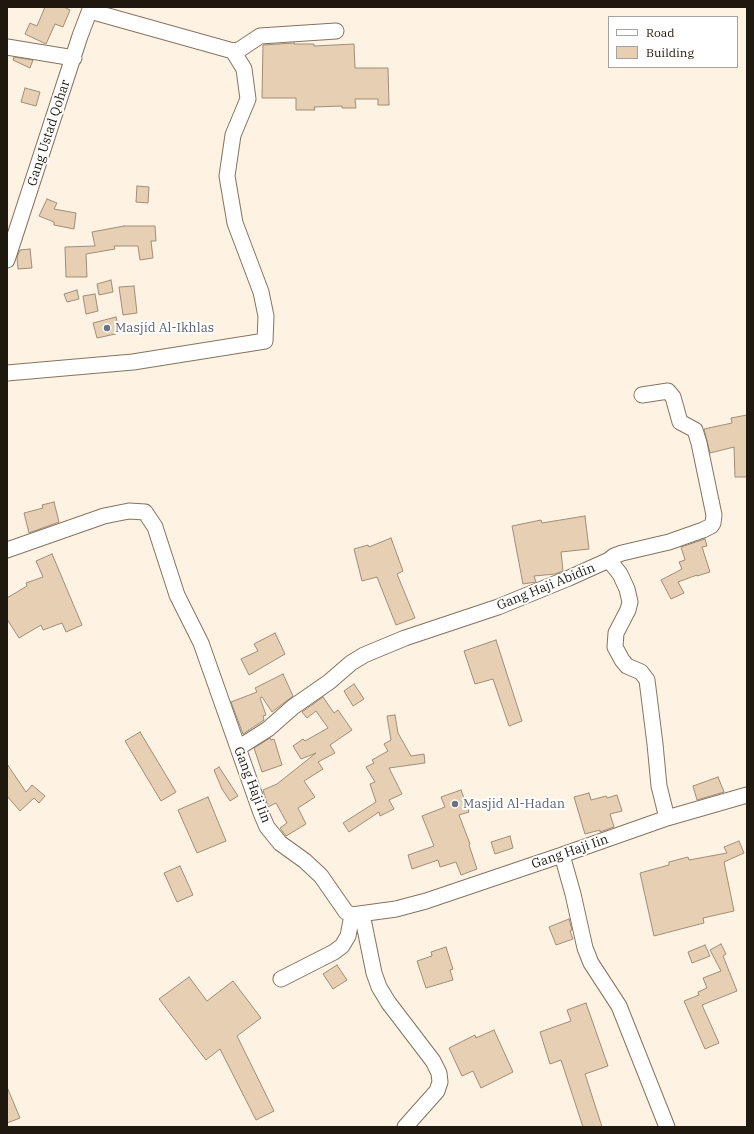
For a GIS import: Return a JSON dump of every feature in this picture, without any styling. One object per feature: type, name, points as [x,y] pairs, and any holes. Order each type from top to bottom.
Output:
[{"type":"street","points":[[91,9],[233,51],[239,50],[260,36],[336,31]]},
{"type":"street","name":"Gang Ustad Qohar","points":[[7,260],[80,36],[91,9]]},
{"type":"street","points":[[7,47],[74,58]]},
{"type":"street","points":[[7,373],[134,362],[265,342],[266,316],[261,292],[235,223],[227,176],[234,135],[248,99],[244,69],[233,51]]},
{"type":"street","points":[[609,560],[622,553],[668,542],[689,535],[711,526],[713,523],[712,508],[695,430],[680,422],[673,398],[668,391],[642,395]]},
{"type":"street","name":"Gang Haji Iin","points":[[7,550],[104,516],[129,511],[145,512],[155,527],[177,594],[201,643],[267,827],[280,843],[312,867],[321,876],[346,912],[357,915],[396,909],[426,901],[666,818],[747,795]]},
{"type":"street","name":"Gang Haji Abidin","points":[[238,748],[268,729],[293,706],[364,655],[405,638],[498,607],[609,560],[620,574],[627,589],[630,602],[628,610],[616,633],[615,647],[627,666],[641,672],[647,680],[656,744],[659,786],[666,818]]},
{"type":"street","points":[[562,855],[573,894],[584,948],[591,963],[619,1006],[667,1127]]},
{"type":"street","points":[[281,979],[334,952],[342,946],[357,915]]},
{"type":"street","points":[[357,915],[379,987],[388,1002],[433,1061],[439,1073],[440,1082],[437,1091],[405,1127]]},
{"type":"building","points":[[45,7],[64,7],[70,10],[63,27],[55,24],[46,44],[25,34],[30,23],[37,26]]},
{"type":"building","points":[[294,43],[314,44],[314,46],[354,44],[355,68],[388,68],[389,105],[378,105],[378,99],[355,99],[356,108],[342,108],[342,106],[314,107],[315,110],[296,110],[296,98],[262,98],[263,45]]},
{"type":"building","points":[[14,57],[33,60],[30,68],[13,60]]},
{"type":"building","points":[[25,88],[40,92],[36,106],[21,102]]},
{"type":"building","points":[[137,186],[149,187],[148,203],[136,202]]},
{"type":"building","points":[[47,199],[57,203],[54,209],[76,213],[74,229],[54,225],[54,222],[39,216]]},
{"type":"building","points":[[124,226],[155,226],[156,241],[151,241],[153,258],[140,260],[138,246],[114,246],[115,249],[86,254],[87,277],[66,277],[65,247],[95,246],[92,232]]},
{"type":"building","points":[[30,249],[32,268],[18,269],[17,257],[20,250]]},
{"type":"building","points":[[111,280],[113,292],[99,295],[97,284]]},
{"type":"building","points":[[134,286],[137,313],[123,315],[119,287]]},
{"type":"building","points":[[77,290],[79,299],[67,302],[64,294]]},
{"type":"building","points":[[95,294],[98,311],[86,314],[83,296]]},
{"type":"building","name":"Masjid Al-Ikhlas","points":[[116,317],[120,333],[97,338],[93,323]]},
{"type":"building","points":[[747,415],[747,477],[735,477],[734,447],[710,453],[704,429],[732,423],[731,418]]},
{"type":"building","points":[[54,502],[59,522],[29,533],[24,513],[43,508],[42,505]]},
{"type":"building","points":[[585,516],[589,549],[561,552],[563,571],[555,574],[534,576],[536,582],[523,584],[512,526],[541,520],[542,523]]},
{"type":"building","points":[[391,538],[403,571],[397,574],[415,618],[396,625],[377,577],[362,581],[354,549],[368,545],[369,547]]},
{"type":"building","points":[[705,539],[707,546],[702,547],[710,572],[678,582],[684,593],[671,599],[661,580],[682,569],[679,562],[685,560],[681,547]]},
{"type":"building","points":[[52,554],[82,625],[66,632],[62,623],[43,630],[41,625],[19,638],[7,619],[7,598],[27,586],[26,583],[43,577],[36,561]]},
{"type":"building","points":[[275,633],[285,654],[249,675],[241,659],[258,651],[254,644]]},
{"type":"building","points":[[496,640],[522,721],[509,726],[493,679],[475,684],[464,651]]},
{"type":"building","points":[[283,674],[293,696],[272,712],[262,697],[260,698],[266,715],[263,716],[264,720],[243,734],[231,702],[257,692],[255,688]]},
{"type":"building","points":[[354,684],[364,699],[353,706],[344,691]]},
{"type":"building","points":[[323,697],[334,713],[338,710],[352,730],[330,745],[335,753],[318,762],[323,769],[304,781],[315,797],[298,808],[306,824],[286,836],[280,828],[287,823],[276,803],[268,807],[263,790],[277,784],[316,753],[301,759],[293,746],[303,739],[305,741],[328,728],[316,711],[307,718],[302,712]]},
{"type":"building","points":[[395,715],[398,733],[411,756],[424,754],[425,763],[389,768],[402,794],[389,800],[394,809],[380,816],[379,812],[349,832],[343,823],[376,802],[370,784],[375,782],[366,767],[374,763],[372,760],[388,751],[384,744],[391,740],[387,716]]},
{"type":"building","points":[[140,732],[176,792],[161,801],[125,741]]},
{"type":"building","points":[[270,738],[271,740],[274,739],[282,765],[262,772],[254,748]]},
{"type":"building","points":[[7,764],[26,792],[32,785],[45,796],[39,803],[34,798],[20,811],[7,796]]},
{"type":"building","points":[[219,767],[238,796],[230,801],[222,789],[214,770]]},
{"type":"building","points":[[718,777],[724,792],[697,800],[693,786]]},
{"type":"building","points":[[461,790],[469,812],[459,815],[470,844],[469,845],[477,869],[461,875],[456,862],[440,867],[438,860],[412,869],[408,855],[434,846],[422,816],[445,807],[441,797]]},
{"type":"building","points":[[589,793],[591,800],[617,795],[622,811],[610,814],[614,827],[600,832],[600,830],[585,834],[574,797]]},
{"type":"building","points":[[208,797],[226,841],[197,853],[178,810]]},
{"type":"building","points":[[510,836],[513,848],[495,854],[491,842]]},
{"type":"building","points":[[739,841],[744,853],[724,862],[734,911],[703,918],[704,923],[654,936],[640,873],[669,865],[669,862],[688,857],[689,860],[727,853],[724,847]]},
{"type":"building","points":[[180,866],[193,895],[177,902],[164,873]]},
{"type":"building","points":[[569,919],[572,930],[570,931],[573,939],[556,945],[549,927]]},
{"type":"building","points":[[721,944],[726,954],[723,956],[737,991],[702,1005],[719,1043],[705,1049],[684,1001],[699,995],[698,992],[707,988],[703,978],[721,971],[710,950]]},
{"type":"building","points":[[705,945],[710,956],[692,963],[688,952]]},
{"type":"building","points":[[446,947],[453,969],[450,970],[453,980],[426,988],[417,961],[432,956],[431,952]]},
{"type":"building","points":[[337,965],[347,980],[333,989],[323,974]]},
{"type":"building","points":[[189,977],[207,1001],[233,981],[261,1018],[237,1036],[274,1111],[256,1120],[220,1049],[206,1060],[159,999]]},
{"type":"building","points":[[586,1003],[608,1066],[585,1074],[602,1127],[583,1127],[561,1060],[550,1064],[540,1032],[571,1021],[567,1010]]},
{"type":"building","points":[[494,1030],[513,1072],[481,1088],[473,1071],[462,1076],[449,1048],[475,1035],[476,1038]]},
{"type":"building","points":[[7,1087],[20,1118],[7,1123]]},
{"type":"place","name":"Masjid Al-Ikhlas","points":[[107,328]]},
{"type":"place","name":"Masjid Al-Hadan","points":[[455,804]]}]
